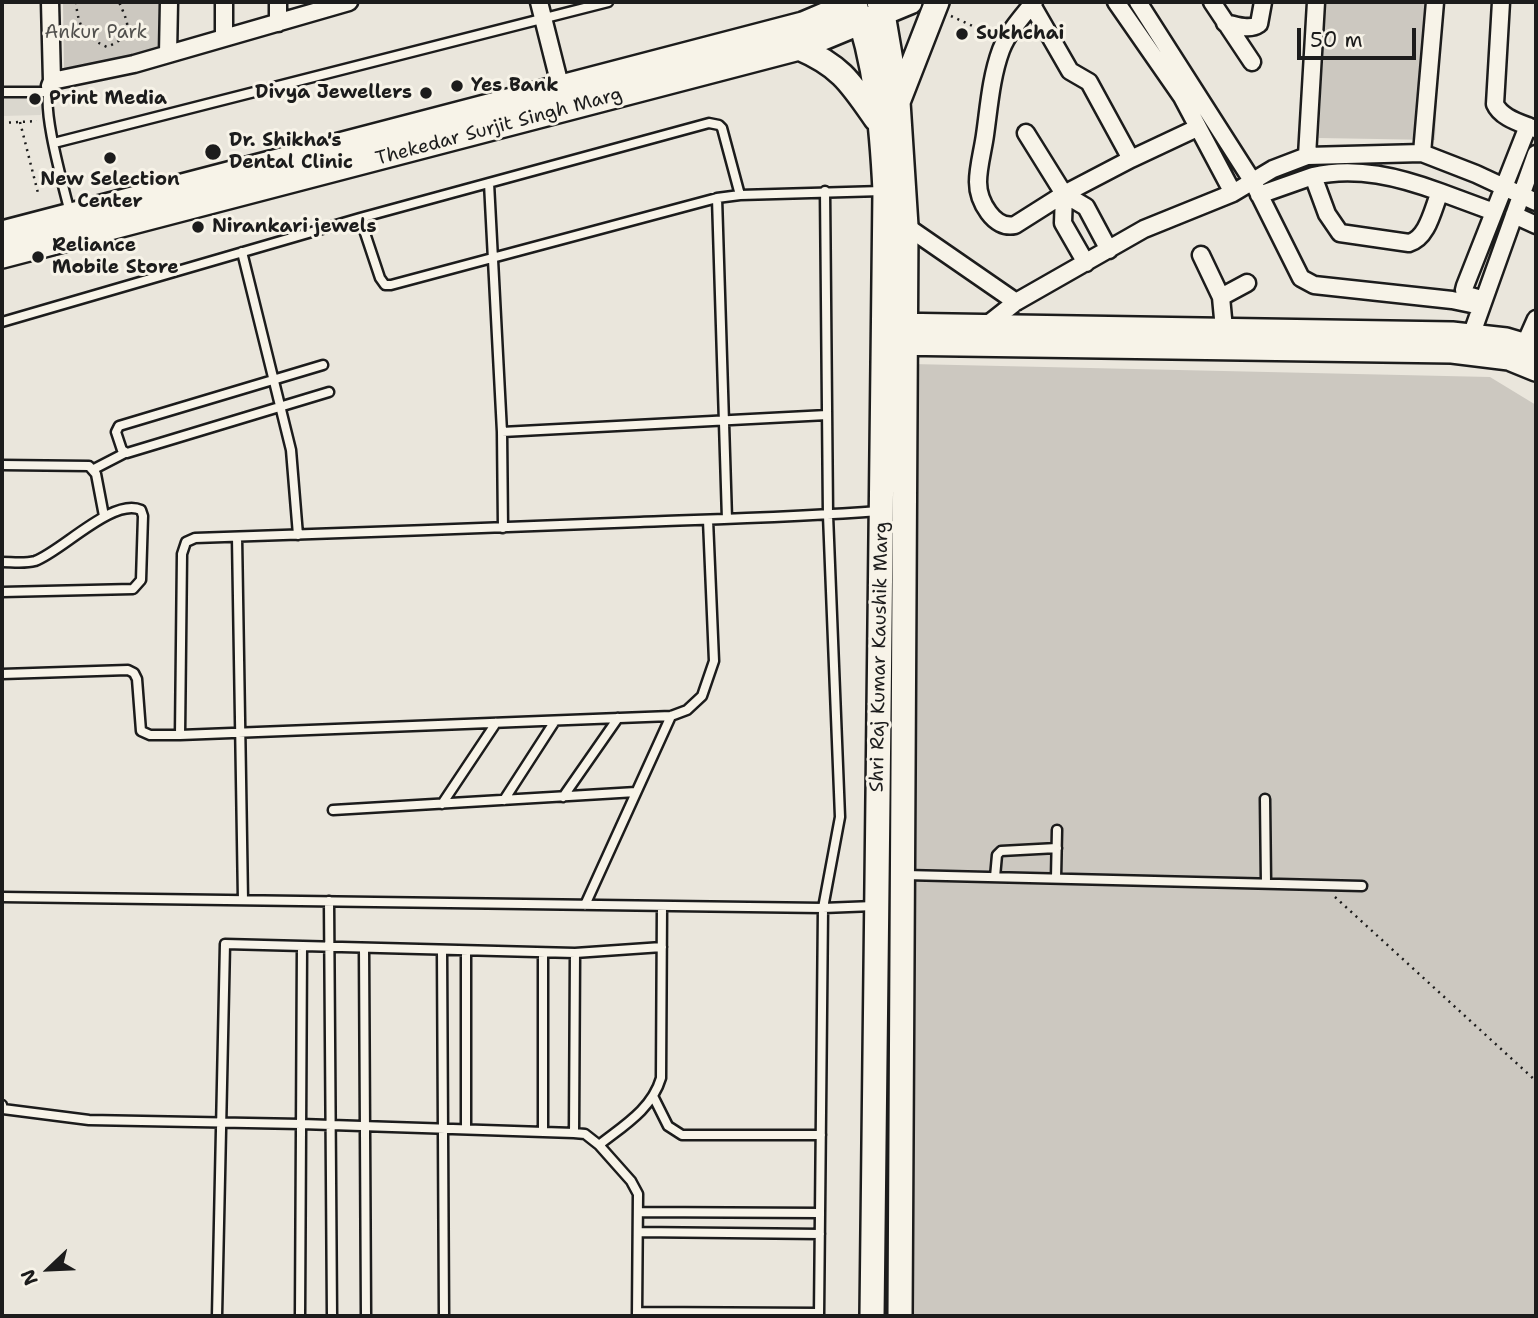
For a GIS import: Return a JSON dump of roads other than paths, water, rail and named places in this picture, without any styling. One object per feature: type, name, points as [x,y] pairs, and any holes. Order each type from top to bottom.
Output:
[{"type":"street","points":[[50,2],[50,86],[349,2]]},
{"type":"street","points":[[169,2],[169,54]]},
{"type":"street","points":[[224,2],[224,37]]},
{"type":"street","points":[[278,2],[278,23]]},
{"type":"street","points":[[539,2],[566,110]]},
{"type":"street","name":"Thekedar Surjit Singh Marg","points":[[2,233],[857,9],[881,8],[910,2]]},
{"type":"street","points":[[1116,2],[1182,97],[1233,193]]},
{"type":"street","points":[[1212,2],[1252,62]]},
{"type":"street","points":[[1225,23],[1255,27],[1263,2]]},
{"type":"street","points":[[1307,156],[1317,2]]},
{"type":"street","points":[[1422,153],[1435,2]]},
{"type":"street","points":[[1482,303],[1467,295],[1464,290],[1504,187],[1532,128],[1498,111],[1495,104],[1501,2]]},
{"type":"street","points":[[1131,159],[1089,82],[1070,71],[1033,4],[1002,49],[994,77],[978,184],[986,209],[1001,225],[1015,225],[1064,194],[1197,128]]},
{"type":"street","points":[[1143,4],[1256,188],[1296,270],[1307,283],[1482,303]]},
{"type":"street","points":[[898,103],[936,5]]},
{"type":"street","name":"Shri Raj Kumar Kaushik Marg","points":[[872,1316],[882,511],[893,334],[906,226],[898,103],[881,8]]},
{"type":"street","name":"Thekedar Surjit Singh Marg","points":[[2,256],[799,48],[857,9]]},
{"type":"street","name":"Shri Raj Kumar Kaushik Marg","points":[[857,9],[882,128],[893,334],[902,874],[900,1316]]},
{"type":"street","points":[[799,48],[835,66],[851,82],[882,128]]},
{"type":"street","points":[[1026,133],[1064,194],[1086,207],[1109,250]]},
{"type":"street","points":[[1256,188],[1273,169],[1307,156],[1422,153],[1529,199]]},
{"type":"street","points":[[1471,336],[1514,215],[1529,199],[1536,154]]},
{"type":"street","points":[[971,344],[985,325],[1016,302],[1144,229],[1233,193],[1313,176],[1361,172],[1407,181],[1494,212]]},
{"type":"street","points":[[1313,176],[1327,214],[1340,233],[1396,242],[1416,242],[1422,236],[1440,192]]},
{"type":"street","points":[[1064,194],[1063,223],[1086,263]]},
{"type":"street","points":[[1514,215],[1536,225]]},
{"type":"street","points":[[906,226],[1016,302]]},
{"type":"street","points":[[1201,256],[1221,297],[1224,330]]},
{"type":"street","points":[[1221,297],[1247,283]]},
{"type":"street","points":[[893,334],[985,325],[1471,336],[1506,340],[1530,347],[1536,319]]},
{"type":"street","points":[[893,334],[971,344],[1452,351],[1509,358],[1536,369]]},
{"type":"street","points":[[877,906],[902,907]]},
{"type":"lane","points":[[54,143],[608,2]]},
{"type":"lane","points":[[2,92],[50,86],[50,121],[71,216]]},
{"type":"lane","points":[[2,322],[360,218],[713,123],[722,128],[740,195]]},
{"type":"lane","points":[[489,183],[502,432],[503,528]]},
{"type":"lane","points":[[360,218],[380,278],[385,285],[399,284],[717,198],[825,191],[885,191]]},
{"type":"lane","points":[[2,1105],[3,1109],[89,1120],[301,1124],[585,1135],[599,1145],[638,1194],[637,1314],[819,1315],[823,908],[841,817],[828,515],[825,191]]},
{"type":"lane","points":[[717,198],[727,519]]},
{"type":"lane","points":[[242,253],[291,450],[299,535]]},
{"type":"lane","points":[[125,453],[116,432],[119,426],[323,365]]},
{"type":"lane","points":[[2,466],[83,466],[94,469],[125,453],[329,392]]},
{"type":"lane","points":[[502,432],[827,415]]},
{"type":"lane","points":[[94,469],[104,516]]},
{"type":"lane","points":[[2,562],[25,562],[41,558],[104,516],[131,507],[141,510],[141,580],[138,586],[128,590],[2,592]]},
{"type":"lane","points":[[180,735],[183,547],[186,542],[195,538],[708,520],[882,511]]},
{"type":"lane","points":[[2,674],[128,670],[137,678],[141,731],[150,736],[671,716],[687,710],[702,696],[713,661],[708,520]]},
{"type":"lane","points":[[237,537],[243,900]]},
{"type":"lane","points":[[585,905],[671,716]]},
{"type":"lane","points":[[563,797],[618,718]]},
{"type":"lane","points":[[504,800],[555,721]]},
{"type":"lane","points":[[442,804],[496,723]]},
{"type":"lane","points":[[333,810],[636,792]]},
{"type":"lane","points":[[1265,799],[1266,883]]},
{"type":"lane","points":[[1056,878],[1057,830]]},
{"type":"lane","points":[[995,877],[997,855],[1001,850],[1057,848]]},
{"type":"lane","points":[[902,874],[1362,886]]},
{"type":"lane","points":[[2,897],[823,908],[877,906]]},
{"type":"lane","points":[[329,901],[332,1316]]},
{"type":"lane","points":[[599,1145],[654,1098],[661,1078],[662,906]]},
{"type":"lane","points":[[216,1316],[225,944],[543,953],[662,947]]},
{"type":"lane","points":[[300,1316],[302,946]]},
{"type":"lane","points":[[364,948],[366,1316]]},
{"type":"lane","points":[[442,950],[444,1316]]},
{"type":"lane","points":[[466,950],[466,1129]]},
{"type":"lane","points":[[543,953],[543,1132]]},
{"type":"lane","points":[[574,1133],[575,953]]},
{"type":"lane","points":[[654,1098],[668,1126],[682,1135],[821,1135]]},
{"type":"lane","points":[[638,1212],[820,1213]]},
{"type":"lane","points":[[638,1232],[820,1234]]},
{"type":"place","name":"Sukhchai","points":[[962,34]]},
{"type":"place","name":"Yes Bank","points":[[457,86]]},
{"type":"place","name":"Divya Jewellers","points":[[426,93]]},
{"type":"place","name":"Print Media","points":[[35,99]]},
{"type":"place","name":"Dr. Shikha's Dental Clinic","points":[[213,152]]},
{"type":"place","name":"New Selection Center","points":[[110,158]]},
{"type":"place","name":"Nirankari jewels","points":[[198,227]]},
{"type":"place","name":"Reliance Mobile Store","points":[[38,257]]},
{"type":"park label","name":"Ankur Park","points":[[96,33]]}]
